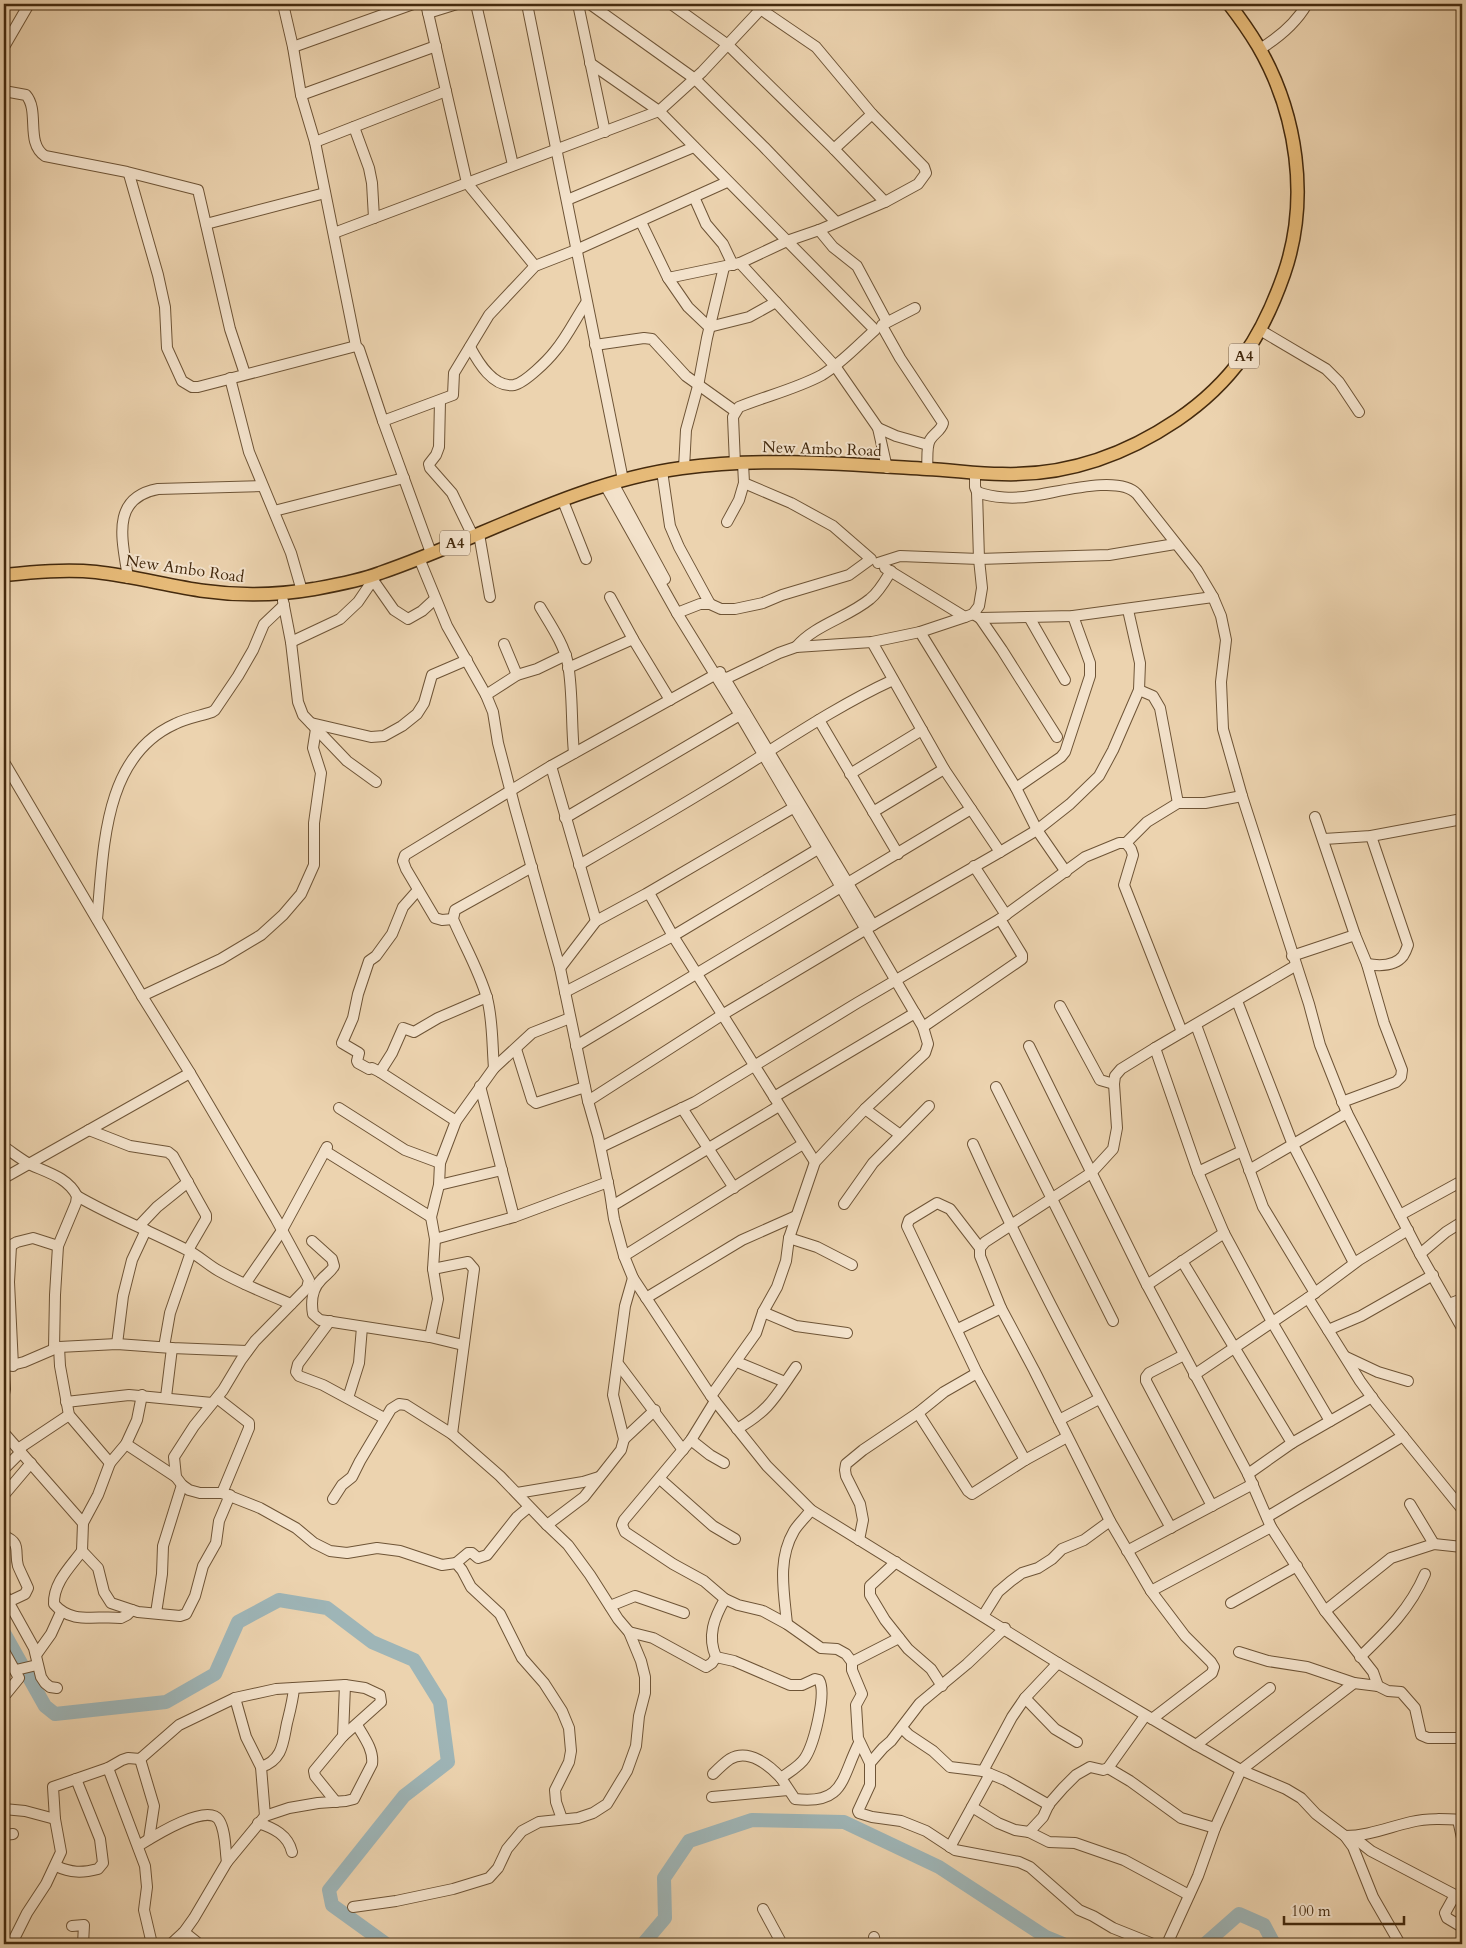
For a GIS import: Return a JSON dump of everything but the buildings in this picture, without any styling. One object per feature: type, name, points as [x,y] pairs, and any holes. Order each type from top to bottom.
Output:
[{"type":"main road","name":"New Ambo Road","points":[[4,575],[39,571],[98,572],[234,594],[302,590],[375,577],[562,501],[614,483],[662,471],[739,463],[838,464],[975,473],[1023,474],[1073,467],[1101,459],[1139,443],[1180,418],[1212,394],[1239,363],[1255,342],[1279,288],[1290,254],[1296,224],[1298,197],[1297,166],[1285,108],[1260,49],[1229,4]]},
{"type":"street","points":[[4,47],[29,4]]},
{"type":"street","points":[[283,4],[301,95],[315,142],[356,346],[359,349],[404,478],[435,599],[447,626],[486,695],[493,712],[498,743],[560,968],[588,1101],[608,1182],[617,1232],[633,1278],[713,1399],[767,1466],[811,1510],[1149,1718],[1241,1770],[1294,1794],[1371,1851],[1459,1894],[1445,1913],[1447,1918],[1462,1928]]},
{"type":"street","points":[[293,47],[413,4]]},
{"type":"street","points":[[457,4],[428,8],[467,183],[535,266]]},
{"type":"street","points":[[476,4],[513,165]]},
{"type":"street","points":[[527,4],[595,345],[614,483],[679,612],[743,713],[869,927],[923,1027],[928,1044],[925,1053],[865,1109],[815,1162],[788,1238],[786,1260],[763,1312],[756,1333],[713,1399],[691,1440],[624,1520],[622,1525],[625,1532],[673,1564],[704,1581],[725,1599],[738,1605],[763,1611],[787,1624],[822,1648],[837,1649],[846,1654],[852,1662],[852,1670],[862,1694],[856,1705],[859,1743],[870,1763],[870,1785],[858,1812],[867,1816],[901,1821],[926,1831],[950,1847],[1003,1858],[1030,1867],[1079,1910],[1113,1928],[1153,1944]]},
{"type":"street","points":[[578,4],[606,132]]},
{"type":"street","points":[[590,4],[694,79],[764,147],[836,222]]},
{"type":"street","points":[[671,4],[728,45],[885,202]]},
{"type":"street","points":[[1260,49],[1272,42],[1292,24],[1307,4]]},
{"type":"street","points":[[334,233],[659,111],[728,45],[756,7],[816,47],[872,114],[924,167],[926,173],[918,184],[885,202],[819,230],[787,241],[732,265],[668,278]]},
{"type":"street","points":[[301,95],[436,46]]},
{"type":"street","points":[[590,63],[659,111],[787,241],[881,326]]},
{"type":"street","points":[[4,91],[26,95],[31,101],[36,147],[40,152],[53,158],[198,190],[230,329],[245,374]]},
{"type":"street","points":[[315,142],[446,92]]},
{"type":"street","points":[[834,149],[872,114]]},
{"type":"street","points":[[354,127],[369,168],[374,218]]},
{"type":"street","points":[[567,200],[694,147]]},
{"type":"street","points":[[130,174],[158,274],[165,307],[167,348],[182,381],[192,387],[356,346]]},
{"type":"street","points":[[383,420],[453,395],[454,373],[489,315],[535,266],[641,222],[728,182]]},
{"type":"street","points":[[206,224],[325,193]]},
{"type":"street","points":[[694,197],[706,224],[723,244],[732,265],[776,302],[836,366],[878,428],[887,468]]},
{"type":"street","points":[[641,222],[668,278],[688,307],[709,327]]},
{"type":"street","points":[[819,230],[834,247],[857,266],[881,326],[900,358],[941,418],[943,426],[930,440],[928,445],[927,469]]},
{"type":"street","points":[[684,468],[686,430],[698,386],[709,327],[732,265]]},
{"type":"street","points":[[470,347],[478,363],[490,376],[503,384],[513,385],[522,382],[556,351],[586,302]]},
{"type":"street","points":[[709,327],[748,318],[776,302]]},
{"type":"street","points":[[727,522],[744,483],[739,463],[733,417],[739,407],[821,375],[836,366],[881,326],[916,308]]},
{"type":"street","points":[[1260,330],[1326,368],[1339,382],[1359,412]]},
{"type":"street","points":[[595,345],[644,338],[652,339],[686,376],[735,412]]},
{"type":"street","points":[[230,378],[249,452],[291,553],[302,590]]},
{"type":"street","points":[[440,401],[439,447],[429,464],[430,468],[452,493],[476,535],[490,597]]},
{"type":"street","points":[[878,428],[896,436],[928,445]]},
{"type":"street","points":[[662,471],[670,526],[679,547],[710,604]]},
{"type":"street","points":[[973,616],[980,606],[982,596],[979,558],[978,492],[975,488],[975,473]]},
{"type":"street","points":[[274,511],[404,478]]},
{"type":"street","points":[[744,483],[791,503],[833,526],[875,561],[973,616],[1002,650],[1057,737]]},
{"type":"street","points":[[978,492],[1005,497],[1029,497],[1094,486],[1125,485],[1137,494],[1197,570],[1213,597],[1224,627],[1226,640],[1221,682],[1221,717],[1227,745],[1320,1045],[1347,1113],[1420,1254],[1462,1328]]},
{"type":"street","points":[[128,578],[121,526],[127,510],[136,497],[146,491],[158,489],[262,486]]},
{"type":"street","points":[[562,501],[586,559]]},
{"type":"street","points":[[679,612],[700,604],[710,604],[721,609],[735,609],[762,603],[849,575],[875,561],[900,556],[979,558],[1109,554],[1175,544]]},
{"type":"street","points":[[796,647],[813,632],[871,599],[891,571]]},
{"type":"street","points":[[291,642],[340,619],[358,602],[375,577],[394,610],[408,619],[422,611],[435,599]]},
{"type":"street","points":[[282,592],[300,708],[313,726],[348,761],[376,782]]},
{"type":"street","points":[[610,597],[633,640],[670,700]]},
{"type":"street","points":[[453,919],[442,920],[435,918],[403,861],[405,855],[551,766],[670,700],[720,675],[796,647],[872,642],[920,632],[973,616],[1073,616],[1213,597]]},
{"type":"street","points":[[97,920],[104,846],[114,792],[133,758],[156,735],[174,724],[215,710],[253,650],[264,624],[284,605]]},
{"type":"street","points":[[540,607],[566,655],[572,690],[571,721],[574,753]]},
{"type":"street","points":[[588,1101],[722,1015],[1037,830],[1070,804],[1099,776],[1113,750],[1139,690],[1140,663],[1128,610]]},
{"type":"street","points":[[1016,788],[1061,757],[1065,752],[1090,676],[1090,663],[1073,616]]},
{"type":"street","points":[[1029,617],[1065,680]]},
{"type":"street","points":[[920,632],[1016,788],[1037,830],[1066,872]]},
{"type":"street","points":[[568,668],[633,640]]},
{"type":"street","points":[[872,642],[944,769],[1000,852]]},
{"type":"street","points":[[504,644],[517,675]]},
{"type":"street","points":[[486,695],[517,675],[537,669],[566,655]]},
{"type":"street","points":[[313,726],[363,736],[384,736],[402,726],[416,714],[424,703],[432,675],[467,660]]},
{"type":"street","points":[[579,865],[714,786],[857,697],[893,680]]},
{"type":"street","points":[[1139,690],[1153,696],[1160,708],[1178,803]]},
{"type":"street","points":[[565,818],[743,713]]},
{"type":"street","points":[[819,720],[898,854]]},
{"type":"street","points":[[142,996],[221,959],[261,935],[283,915],[301,894],[314,865],[314,824],[322,773],[313,748],[313,726]]},
{"type":"street","points":[[850,774],[922,730]]},
{"type":"street","points":[[4,762],[276,1219],[281,1232],[309,1280],[307,1288],[247,1351],[215,1401],[194,1426],[174,1458],[179,1481],[163,1546],[162,1574],[156,1613]]},
{"type":"street","points":[[551,766],[596,921]]},
{"type":"street","points":[[873,812],[944,769]]},
{"type":"street","points":[[600,1147],[682,1108],[754,1067],[1003,917],[1085,857],[1119,843],[1126,843],[1147,822],[1178,803],[1205,803],[1242,796]]},
{"type":"street","points":[[560,968],[596,921],[648,893],[797,805]]},
{"type":"street","points":[[576,1046],[971,810]]},
{"type":"street","points":[[1316,818],[1355,935],[1368,964],[1384,1022],[1402,1070],[1401,1077],[1396,1082],[1342,1102]]},
{"type":"street","points":[[1324,840],[1371,836],[1462,819]]},
{"type":"street","points":[[1368,964],[1378,966],[1391,963],[1403,957],[1408,945],[1371,836]]},
{"type":"street","points":[[1126,843],[1133,855],[1124,885],[1182,1032]]},
{"type":"street","points":[[565,992],[673,936],[821,847]]},
{"type":"street","points":[[923,1027],[1022,959],[1022,955],[1003,917],[974,866]]},
{"type":"street","points":[[494,1068],[493,1030],[487,997],[470,954],[453,919],[455,910],[532,867]]},
{"type":"street","points":[[418,890],[403,907],[392,934],[376,956],[369,961],[352,1018],[342,1041],[343,1044],[359,1053],[358,1063],[380,1072],[456,1121]]},
{"type":"street","points":[[648,893],[754,1067],[815,1162]]},
{"type":"street","points":[[1292,956],[1355,935]]},
{"type":"street","points":[[980,1248],[985,1242],[1091,1174],[1113,1149],[1117,1128],[1114,1084],[1116,1076],[1121,1069],[1296,966]]},
{"type":"street","points":[[380,1072],[392,1053],[403,1028],[414,1032],[438,1018],[487,997]]},
{"type":"street","points":[[1237,1001],[1293,1145],[1354,1263]]},
{"type":"street","points":[[1060,1006],[1100,1080],[1114,1084]]},
{"type":"street","points":[[612,1206],[708,1150],[776,1102],[915,1013]]},
{"type":"street","points":[[430,1337],[438,1299],[433,1269],[435,1239],[431,1217],[439,1185],[440,1163],[456,1121],[494,1068],[532,1033],[570,1018]]},
{"type":"street","points":[[1196,1024],[1263,1207],[1328,1330],[1372,1397],[1462,1509]]},
{"type":"street","points":[[1029,1046],[1147,1285],[1248,1474],[1269,1522],[1325,1611],[1373,1672],[1378,1686]]},
{"type":"street","points":[[1155,1048],[1198,1172],[1224,1233],[1272,1322],[1330,1421]]},
{"type":"street","points":[[516,1049],[532,1100],[536,1103],[585,1087]]},
{"type":"street","points":[[4,1178],[190,1073]]},
{"type":"street","points":[[480,1086],[514,1217]]},
{"type":"street","points":[[996,1087],[1113,1321]]},
{"type":"street","points":[[844,1204],[873,1163],[899,1134],[929,1106]]},
{"type":"street","points":[[339,1108],[405,1150],[440,1163]]},
{"type":"street","points":[[682,1108],[734,1188]]},
{"type":"street","points":[[865,1109],[899,1134]]},
{"type":"street","points":[[1249,1170],[1347,1113]]},
{"type":"street","points":[[89,1130],[130,1146],[168,1152],[173,1156],[206,1215],[190,1251],[170,1312],[166,1397]]},
{"type":"street","points":[[624,1256],[803,1144]]},
{"type":"street","points":[[973,1144],[1010,1227],[1099,1400],[1171,1528]]},
{"type":"street","points":[[4,1147],[30,1164],[53,1174],[69,1184],[77,1196],[105,1212],[190,1251],[218,1270],[291,1304]]},
{"type":"street","points":[[245,1284],[281,1232],[326,1149],[431,1217]]},
{"type":"street","points":[[1198,1172],[1242,1150]]},
{"type":"street","points":[[439,1185],[502,1170]]},
{"type":"street","points":[[1400,1215],[1462,1181]]},
{"type":"street","points":[[117,1344],[123,1296],[142,1228],[157,1207],[188,1182]]},
{"type":"street","points":[[435,1239],[514,1217],[608,1182]]},
{"type":"street","points":[[77,1196],[76,1203],[58,1246],[55,1294],[57,1347],[69,1415],[110,1463]]},
{"type":"street","points":[[1026,1460],[977,1373],[958,1329],[907,1226],[909,1220],[936,1203],[950,1209],[980,1248],[980,1256],[1001,1308],[1110,1522],[1151,1592],[1185,1636],[1214,1667],[1212,1673],[1149,1718],[1108,1768],[1104,1770],[1090,1767],[1085,1769],[1063,1788],[1049,1805],[1043,1818],[1029,1832]]},
{"type":"street","points":[[646,1298],[742,1240],[796,1216]]},
{"type":"street","points":[[1420,1254],[1446,1232],[1462,1222]]},
{"type":"street","points":[[1194,1375],[1311,1296],[1354,1263],[1408,1230]]},
{"type":"street","points":[[1147,1285],[1224,1233]]},
{"type":"street","points":[[4,1394],[7,1367],[9,1282],[7,1248],[17,1242],[34,1238],[58,1246]]},
{"type":"street","points":[[788,1238],[817,1247],[852,1265]]},
{"type":"street","points":[[312,1241],[332,1260],[334,1266],[317,1284],[311,1303],[313,1314],[320,1320],[430,1337],[462,1345]]},
{"type":"street","points":[[1182,1261],[1292,1443]]},
{"type":"street","points":[[433,1269],[468,1262],[474,1269],[462,1345],[452,1434]]},
{"type":"street","points":[[1328,1330],[1362,1316],[1433,1275]]},
{"type":"street","points":[[547,1526],[584,1497],[621,1450],[624,1439],[614,1395],[625,1306],[633,1278]]},
{"type":"street","points":[[1449,1304],[1462,1299]]},
{"type":"street","points":[[958,1329],[1001,1308]]},
{"type":"street","points":[[763,1312],[796,1326],[847,1333]]},
{"type":"street","points":[[330,1321],[298,1364],[296,1372],[299,1376],[323,1385],[384,1418]]},
{"type":"street","points":[[348,1398],[359,1362],[362,1327]]},
{"type":"street","points":[[7,1367],[36,1358],[57,1347],[117,1344],[247,1351]]},
{"type":"street","points":[[1184,1355],[1149,1373],[1146,1376],[1146,1381],[1212,1506]]},
{"type":"street","points":[[1345,1356],[1378,1372],[1408,1381]]},
{"type":"street","points":[[737,1362],[785,1382]]},
{"type":"street","points":[[618,1365],[683,1450]]},
{"type":"street","points":[[737,1429],[765,1410],[778,1396],[796,1367]]},
{"type":"street","points":[[859,1540],[863,1520],[860,1504],[846,1476],[846,1464],[862,1450],[918,1413],[944,1392],[977,1373]]},
{"type":"street","points":[[66,1402],[129,1395],[215,1401],[249,1423],[249,1428],[226,1494],[216,1543],[203,1566],[195,1596],[188,1611],[180,1616],[132,1610],[111,1603],[106,1599],[98,1568],[82,1551]]},
{"type":"street","points":[[132,1610],[120,1618],[76,1616],[61,1612],[54,1604],[62,1577],[82,1551],[83,1523],[98,1495],[110,1463],[126,1444],[137,1420],[142,1395]]},
{"type":"street","points":[[1248,1474],[1292,1443],[1372,1397]]},
{"type":"street","points":[[1059,1420],[1099,1400]]},
{"type":"street","points":[[333,1499],[342,1485],[352,1477],[384,1418],[391,1409],[399,1404],[406,1405],[452,1434],[517,1493],[547,1526],[568,1545],[618,1619],[630,1632],[645,1677],[645,1693],[639,1716],[636,1746],[627,1771],[607,1804],[593,1813],[578,1818],[539,1822],[522,1831],[507,1850],[498,1868],[489,1878],[475,1884],[396,1901],[353,1906]]},
{"type":"street","points":[[624,1439],[654,1410]]},
{"type":"street","points":[[918,1413],[972,1494],[1067,1437]]},
{"type":"street","points":[[4,1469],[20,1450],[69,1415]]},
{"type":"street","points":[[4,1433],[83,1523]]},
{"type":"street","points":[[1151,1592],[1269,1522],[1403,1436]]},
{"type":"street","points":[[691,1440],[724,1463]]},
{"type":"street","points":[[126,1444],[189,1490],[200,1493],[226,1494],[260,1508],[296,1528],[314,1543],[330,1552],[347,1553],[377,1548],[400,1551],[442,1565],[456,1563],[468,1553],[472,1553],[478,1558],[487,1555],[517,1517],[529,1507]]},
{"type":"street","points":[[4,1495],[30,1463]]},
{"type":"street","points":[[517,1493],[583,1482],[600,1477]]},
{"type":"street","points":[[660,1479],[714,1526],[735,1539]]},
{"type":"street","points":[[1127,1551],[1253,1484]]},
{"type":"street","points":[[1410,1504],[1434,1544]]},
{"type":"street","points":[[787,1624],[782,1579],[785,1555],[794,1531],[811,1510]]},
{"type":"street","points":[[983,1616],[998,1592],[1011,1581],[1022,1573],[1038,1568],[1052,1560],[1062,1548],[1084,1540],[1110,1522]]},
{"type":"street","points":[[4,1536],[12,1539],[15,1543],[18,1566],[28,1588],[25,1594],[6,1598],[45,1683],[50,1687],[57,1688]]},
{"type":"street","points":[[1325,1611],[1391,1558],[1434,1544],[1462,1547]]},
{"type":"street","points":[[896,1562],[870,1586],[869,1590],[885,1620],[908,1649],[931,1669],[942,1686]]},
{"type":"street","points":[[456,1563],[462,1570],[470,1587],[500,1614],[522,1658],[544,1683],[562,1711],[569,1728],[571,1751],[569,1762],[555,1790],[556,1802],[562,1819]]},
{"type":"street","points":[[1231,1603],[1297,1566]]},
{"type":"street","points":[[1360,1657],[1408,1606],[1425,1574]]},
{"type":"street","points":[[610,1606],[636,1596],[684,1613]]},
{"type":"street","points":[[630,1632],[653,1638],[706,1667],[712,1664],[716,1657],[710,1638],[714,1618],[725,1599]]},
{"type":"street","points":[[17,1670],[36,1662],[61,1612]]},
{"type":"street","points":[[870,1763],[902,1728],[920,1703],[942,1686],[1005,1628]]},
{"type":"street","points":[[852,1662],[899,1638]]},
{"type":"street","points":[[4,1651],[17,1670],[19,1680],[6,1694]]},
{"type":"street","points":[[1239,1652],[1268,1661],[1307,1667],[1354,1683],[1378,1686],[1388,1691],[1401,1692],[1415,1708],[1421,1735],[1428,1738],[1462,1738]]},
{"type":"street","points":[[716,1657],[734,1660],[790,1685],[802,1685],[814,1679],[818,1680],[822,1685],[823,1693],[818,1722],[805,1758],[781,1778]]},
{"type":"street","points":[[950,1847],[972,1807],[1012,1717],[1026,1698],[1058,1663]]},
{"type":"street","points":[[1167,1944],[1198,1876],[1215,1828],[1241,1770],[1354,1683]]},
{"type":"street","points":[[343,1736],[345,1685]]},
{"type":"street","points":[[10,1942],[46,1884],[61,1852],[52,1788],[108,1768],[128,1758],[140,1759],[179,1725],[235,1698],[276,1688],[345,1685],[365,1688],[382,1697],[381,1702],[343,1736],[314,1772],[336,1802]]},
{"type":"street","points":[[261,1768],[274,1760],[283,1746],[294,1688]]},
{"type":"street","points":[[1196,1745],[1270,1688]]},
{"type":"street","points":[[235,1698],[246,1737],[261,1768],[262,1820],[288,1841],[292,1852]]},
{"type":"street","points":[[1026,1698],[1055,1729],[1077,1742]]},
{"type":"street","points":[[171,1944],[184,1932],[204,1904],[227,1862],[262,1820],[289,1808],[346,1801],[354,1798],[372,1764],[369,1745],[357,1725]]},
{"type":"street","points":[[902,1728],[933,1751],[950,1767],[987,1773],[1030,1793],[1049,1805]]},
{"type":"street","points":[[713,1774],[732,1757],[742,1756],[760,1760],[771,1767],[781,1778],[795,1799],[808,1801],[836,1792],[843,1784],[859,1743]]},
{"type":"street","points":[[140,1759],[154,1806],[149,1839]]},
{"type":"street","points":[[108,1768],[138,1846],[146,1878],[144,1910],[152,1944]]},
{"type":"street","points":[[1108,1768],[1130,1781],[1181,1818],[1215,1828]]},
{"type":"street","points":[[56,1866],[69,1872],[84,1872],[98,1869],[102,1863],[100,1839],[76,1779]]},
{"type":"street","points":[[712,1797],[788,1790]]},
{"type":"street","points":[[972,1807],[998,1823],[1015,1830],[1029,1832],[1049,1842],[1075,1843],[1124,1860],[1189,1895]]},
{"type":"street","points":[[4,1809],[25,1811],[55,1819]]},
{"type":"street","points":[[138,1846],[178,1823],[212,1815],[221,1824],[227,1862]]},
{"type":"street","points":[[1349,1836],[1388,1829],[1419,1820],[1461,1821],[1462,1838]]},
{"type":"street","points":[[1349,1836],[1373,1897],[1400,1944]]},
{"type":"street","points":[[763,1909],[782,1944]]},
{"type":"street","points":[[72,1926],[84,1925],[83,1944]]},
{"type":"street","points":[[184,1932],[199,1944]]},
{"type":"waterway","points":[[4,1633],[45,1706],[55,1714],[166,1702],[215,1674],[238,1622],[279,1600],[327,1608],[372,1642],[414,1660],[440,1702],[448,1762],[404,1796],[329,1890],[332,1905],[386,1944]]},
{"type":"waterway","points":[[643,1944],[665,1918],[664,1878],[689,1841],[752,1820],[844,1822],[939,1867],[1046,1937],[1063,1944]]},
{"type":"waterway","points":[[1205,1944],[1239,1914],[1264,1925],[1274,1944]]}]
